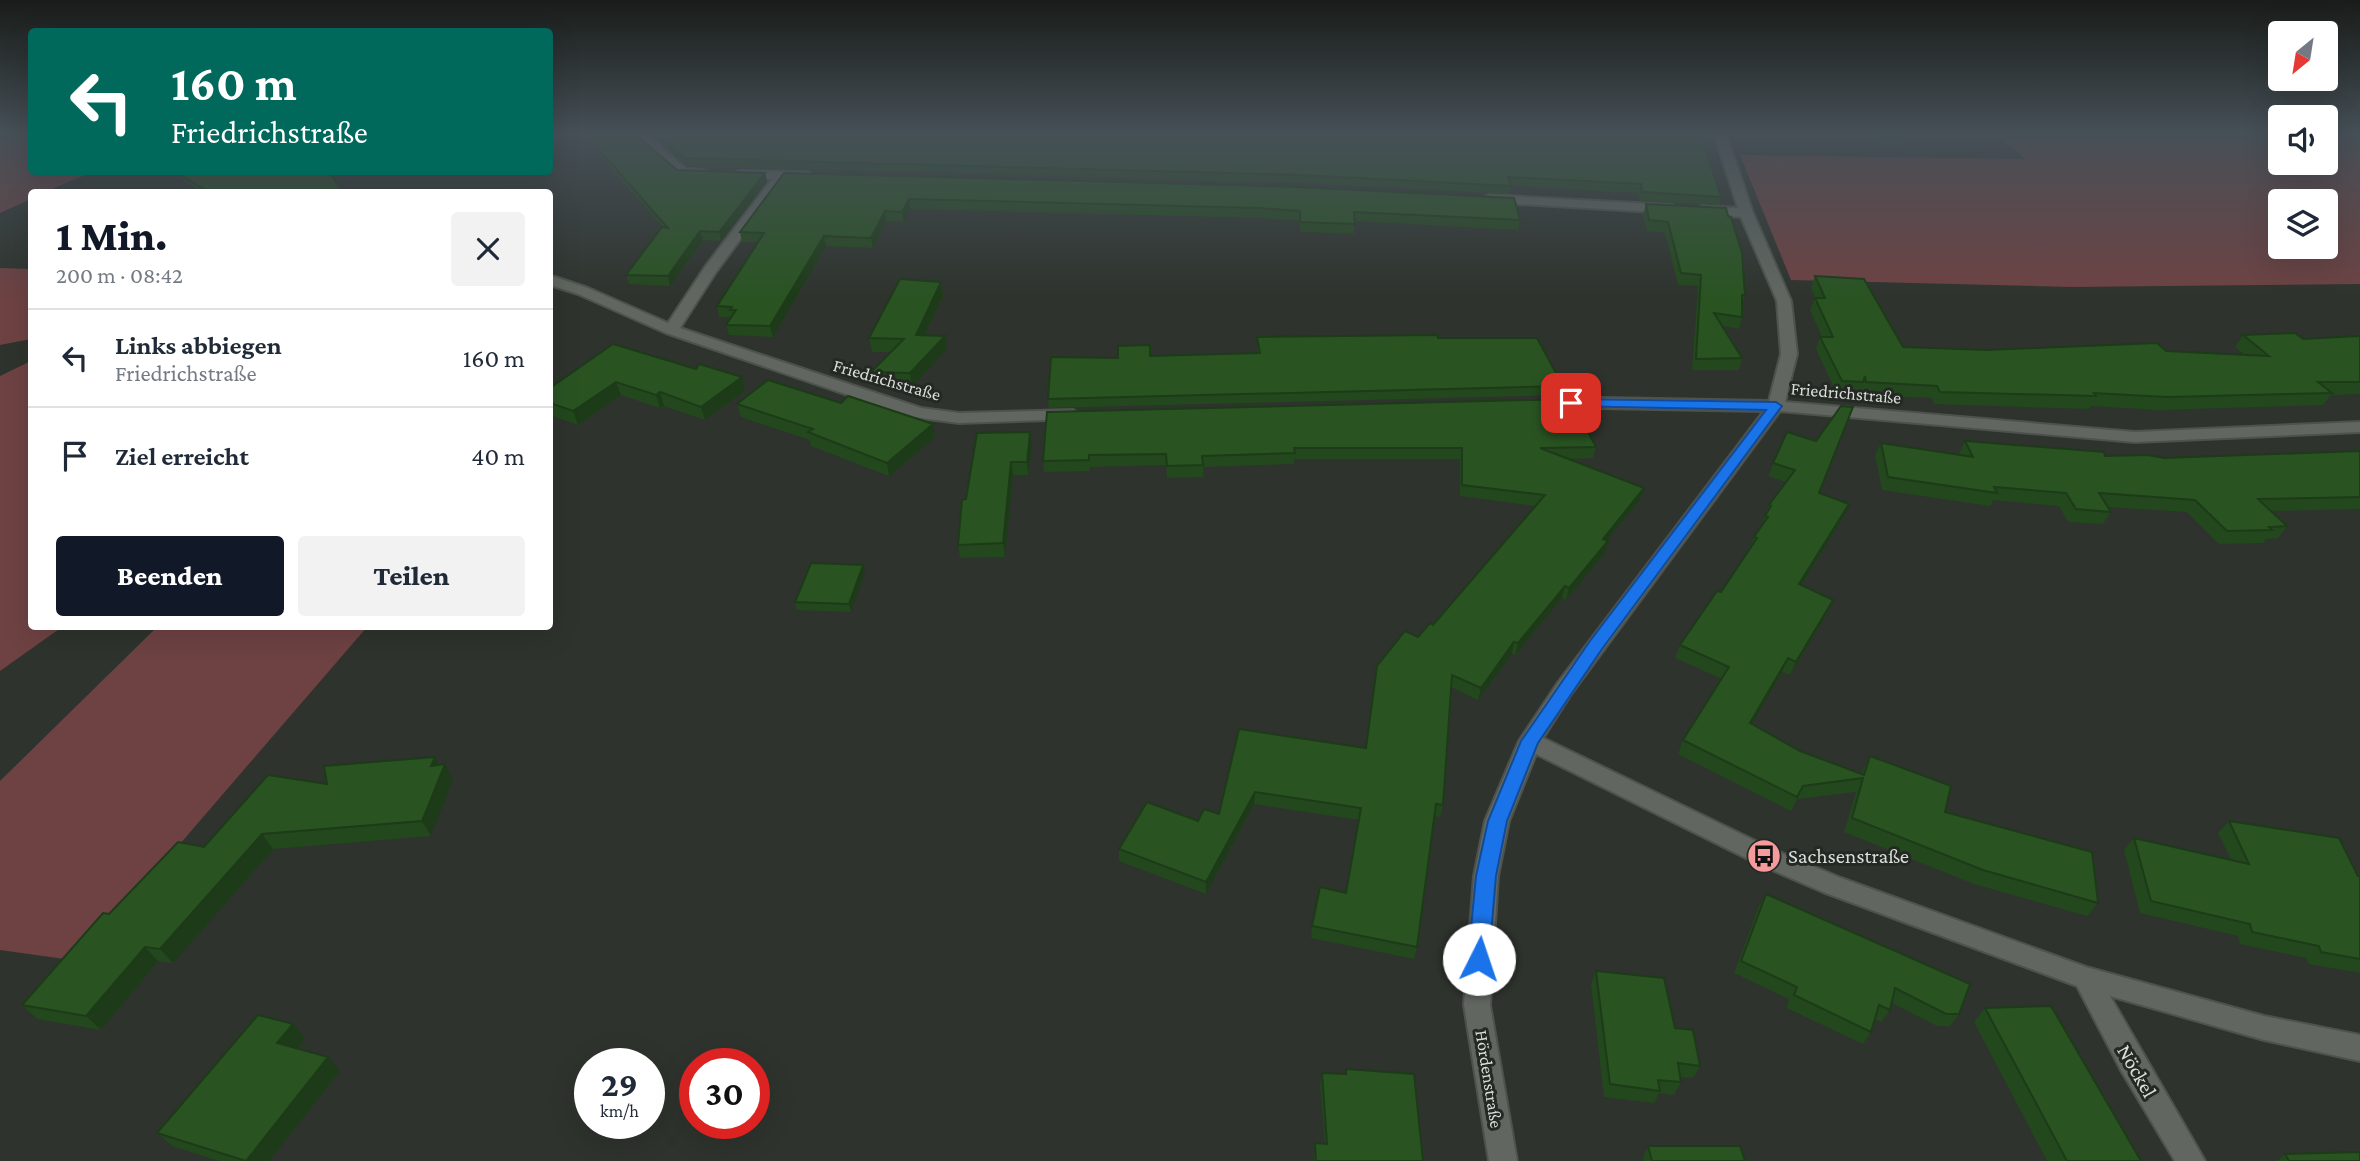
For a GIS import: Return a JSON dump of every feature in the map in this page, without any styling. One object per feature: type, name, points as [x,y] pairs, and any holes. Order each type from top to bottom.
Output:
[{"type":"street","points":[[671,330],[710,270],[771,188]]},
{"type":"street","name":"Hördenstraße","points":[[1503,1161],[1477,1004],[1486,876],[1497,821],[1530,741],[1596,645],[1776,406],[1789,354],[1784,301],[1738,188]]},
{"type":"street","points":[[1475,198],[1746,213]]},
{"type":"street","name":"Friedrichstraße","points":[[553,281],[583,291],[671,330],[919,413],[960,418],[1090,415]]},
{"type":"street","name":"Friedrichstraße","points":[[1532,403],[1776,406],[2135,437],[2360,427]]},
{"type":"street","points":[[1530,741],[1763,856],[1832,885],[2086,978],[2264,1028],[2360,1048]]},
{"type":"street","name":"Nöckel","points":[[2086,978],[2132,1063],[2191,1161]]},
{"type":"shaded area","points":[[0,188],[54,188],[28,189],[28,200],[0,213]]},
{"type":"shaded area","points":[[1754,188],[2360,188],[2360,284],[2072,287],[1791,280]]},
{"type":"shaded area","points":[[0,268],[28,269],[28,340],[0,345]]},
{"type":"shaded area","points":[[28,362],[28,630],[58,630],[0,671],[0,376]]},
{"type":"shaded area","points":[[154,630],[364,630],[79,961],[0,950],[0,781]]},
{"type":"building","points":[[203,188],[341,189],[204,189]]},
{"type":"building","points":[[633,188],[753,188],[719,232],[700,231],[668,276],[626,275],[662,227],[668,228]]},
{"type":"building","points":[[773,188],[1321,188],[1514,198],[1520,220],[1354,212],[1355,224],[1300,222],[1300,211],[1258,208],[909,199],[902,212],[885,211],[871,238],[824,236],[770,326],[726,325],[736,310],[730,310],[732,307],[717,306],[764,233],[740,232]]},
{"type":"building","points":[[1642,188],[1718,188],[1721,197],[1642,192]]},
{"type":"building","points":[[1646,204],[1726,208],[1742,253],[1745,295],[1742,295],[1742,317],[1714,313],[1742,358],[1696,359],[1701,275],[1681,273],[1668,222],[1649,220]]},
{"type":"building","points":[[1815,276],[1864,279],[1903,347],[1987,350],[2157,343],[2166,351],[2269,356],[2243,335],[2295,333],[2303,339],[2360,336],[2360,382],[2318,382],[2332,393],[2167,397],[2094,393],[2096,396],[1940,392],[1937,386],[1866,382],[1865,376],[1863,382],[1842,381],[1820,337],[1833,337],[1815,298],[1825,298]]},
{"type":"building","points":[[900,279],[941,282],[916,335],[945,336],[910,373],[871,372],[904,339],[869,338]]},
{"type":"building","points":[[1437,335],[1438,338],[1537,338],[1563,386],[1048,399],[1051,357],[1118,358],[1118,346],[1150,345],[1150,356],[1260,353],[1257,337]]},
{"type":"building","points":[[613,344],[696,369],[699,364],[742,377],[701,407],[660,392],[656,395],[616,382],[573,411],[553,404],[553,386]]},
{"type":"building","points":[[768,380],[841,403],[848,396],[933,424],[887,463],[808,432],[813,429],[737,404]]},
{"type":"building","points":[[1571,399],[1596,447],[1540,448],[1644,488],[1603,539],[1608,541],[1569,588],[1565,586],[1518,643],[1514,642],[1481,688],[1452,675],[1443,805],[1436,804],[1417,947],[1312,926],[1320,887],[1346,893],[1361,808],[1255,792],[1206,882],[1119,849],[1147,802],[1198,821],[1204,809],[1219,814],[1239,729],[1366,748],[1377,666],[1405,631],[1418,637],[1430,623],[1433,625],[1545,495],[1462,485],[1462,448],[1294,448],[1295,453],[1202,456],[1203,465],[1167,466],[1166,454],[1089,455],[1089,460],[1043,461],[1047,412]]},
{"type":"building","points":[[1841,406],[1853,407],[1819,493],[1849,504],[1799,584],[1833,600],[1796,662],[1788,658],[1750,723],[1800,751],[1864,775],[1870,756],[1951,786],[1945,812],[2092,852],[2098,903],[1983,870],[1852,818],[1863,778],[1803,786],[1797,797],[1683,740],[1729,667],[1680,645],[1717,591],[1721,592],[1757,538],[1754,537],[1768,517],[1765,516],[1771,506],[1769,505],[1795,470],[1773,463],[1787,432],[1816,441]]},
{"type":"building","points":[[1030,432],[1027,462],[1011,462],[1003,543],[958,545],[962,500],[966,499],[977,433]]},
{"type":"building","points":[[1965,441],[2104,452],[2105,456],[2148,455],[2164,458],[2360,451],[2360,497],[2258,499],[2287,526],[2269,527],[2272,530],[2227,531],[2195,500],[2099,493],[2111,512],[2076,509],[2066,493],[1994,487],[1997,493],[1888,477],[1881,443],[1973,457]]},
{"type":"building","points":[[811,563],[863,565],[849,604],[795,602]]},
{"type":"building","points":[[435,757],[431,766],[445,764],[422,821],[262,834],[160,949],[145,947],[86,1016],[22,1005],[103,913],[109,914],[178,842],[204,847],[268,775],[327,784],[324,766]]},
{"type":"building","points":[[2229,821],[2339,838],[2360,876],[2360,959],[2321,952],[2319,946],[2252,932],[2250,924],[2151,901],[2134,838],[2249,864]]},
{"type":"building","points":[[1766,894],[1970,984],[1959,1014],[1946,1014],[1895,988],[1890,1010],[1879,1005],[1871,1032],[1794,995],[1797,987],[1741,961]]},
{"type":"building","points":[[1596,971],[1664,978],[1675,1028],[1693,1030],[1700,1066],[1678,1063],[1681,1082],[1658,1080],[1660,1091],[1610,1084]]},
{"type":"building","points":[[2051,1006],[2141,1161],[2067,1161],[1985,1008]]},
{"type":"building","points":[[258,1015],[293,1024],[277,1043],[328,1057],[246,1161],[157,1133]]},
{"type":"building","points":[[1346,1069],[1414,1074],[1423,1161],[1316,1161],[1315,1143],[1327,1144],[1322,1073],[1346,1074]]},
{"type":"building","points":[[1648,1146],[1740,1146],[1745,1161],[1652,1161]]},
{"type":"building","points":[[2360,1152],[2360,1161],[2289,1161],[2285,1154]]},
{"type":"place","name":"Sachsenstraße","points":[[1764,856]]},
{"type":"route","points":[[1479,959],[1486,876],[1497,821],[1530,741],[1596,645],[1776,406],[1571,403]]}]
